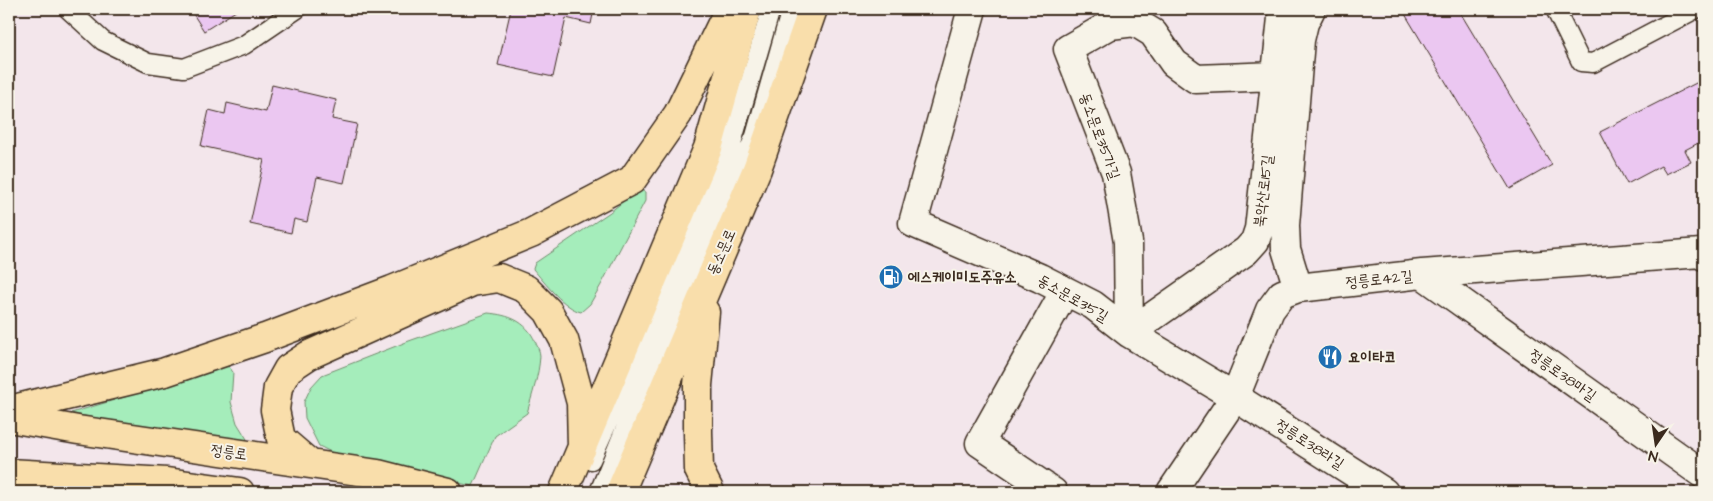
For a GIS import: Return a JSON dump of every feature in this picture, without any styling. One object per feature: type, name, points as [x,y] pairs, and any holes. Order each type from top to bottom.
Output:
[{"type":"main road","points":[[9,410],[165,372],[266,338],[392,290],[531,232],[632,180],[678,114],[728,9]]},
{"type":"main road","points":[[570,488],[582,448],[708,148],[746,9]]},
{"type":"main road","name":"동소문로","points":[[620,492],[769,139],[813,9]]},
{"type":"main road","points":[[309,463],[281,439],[275,410],[278,387],[288,369],[310,355],[472,282],[499,278],[526,289],[548,310],[564,340],[581,403],[582,448]]},
{"type":"main road","points":[[708,283],[698,385],[698,432],[699,470],[710,492]]},
{"type":"main road","name":"정릉로","points":[[9,418],[78,430],[378,474],[448,492]]},
{"type":"main road","points":[[9,473],[167,482],[240,492]]},
{"type":"street","name":"동소문로35길","points":[[972,9],[913,223],[1040,278],[1093,305],[1129,333],[1235,397]]},
{"type":"street","name":"북악산로15길","points":[[1129,333],[1246,251],[1255,240],[1259,229],[1283,9]]},
{"type":"street","points":[[1298,288],[1286,249],[1285,224],[1300,40],[1304,23],[1311,9]]},
{"type":"street","name":"동소문로35가길","points":[[1129,333],[1128,242],[1116,173],[1068,49],[1110,25],[1135,22],[1153,33],[1174,64],[1196,79],[1276,76]]},
{"type":"street","name":"정릉로42길","points":[[1171,492],[1235,397],[1270,310],[1282,294],[1298,288],[1422,274],[1701,253],[1704,256]]},
{"type":"street","name":"정릉로38마길","points":[[1422,274],[1704,475]]},
{"type":"street","points":[[1052,492],[980,444],[1065,291]]},
{"type":"street","name":"정릉로38라길","points":[[1235,397],[1384,492]]},
{"type":"lane","points":[[68,9],[103,41],[148,63],[184,68],[244,45],[297,9]]},
{"type":"lane","points":[[570,488],[728,157],[771,9]]},
{"type":"lane","points":[[599,492],[670,319],[755,136],[791,9]]},
{"type":"lane","points":[[1555,9],[1581,62],[1593,63],[1696,9]]},
{"type":"lane","points":[[765,98],[769,139]]},
{"type":"green space","points":[[639,189],[645,192],[645,201],[601,285],[590,304],[581,312],[575,310],[568,306],[543,281],[533,269],[535,263],[610,212]]},
{"type":"green space","points":[[488,313],[510,317],[527,328],[538,348],[540,356],[537,378],[527,413],[495,436],[473,486],[409,473],[335,454],[319,446],[305,418],[304,402],[311,387],[322,375]]},
{"type":"green space","points":[[228,366],[233,372],[231,402],[237,423],[250,444],[245,451],[71,413]]},
{"type":"building","points":[[190,9],[239,9],[204,31]]},
{"type":"building","points":[[511,9],[594,9],[591,24],[566,18],[553,77],[498,65]]},
{"type":"building","points":[[1402,9],[1458,9],[1552,165],[1510,189]]},
{"type":"building","points":[[1704,79],[1704,140],[1685,150],[1691,162],[1666,174],[1661,166],[1627,184],[1600,132]]},
{"type":"building","points":[[272,85],[336,100],[332,119],[357,124],[344,183],[317,177],[307,222],[294,219],[291,233],[250,224],[264,160],[201,146],[209,110],[225,114],[227,103],[266,112]]},
{"type":"place","name":"에스케이미도주유소","points":[[891,277]]},
{"type":"place","name":"요이타코","points":[[1330,357]]}]
